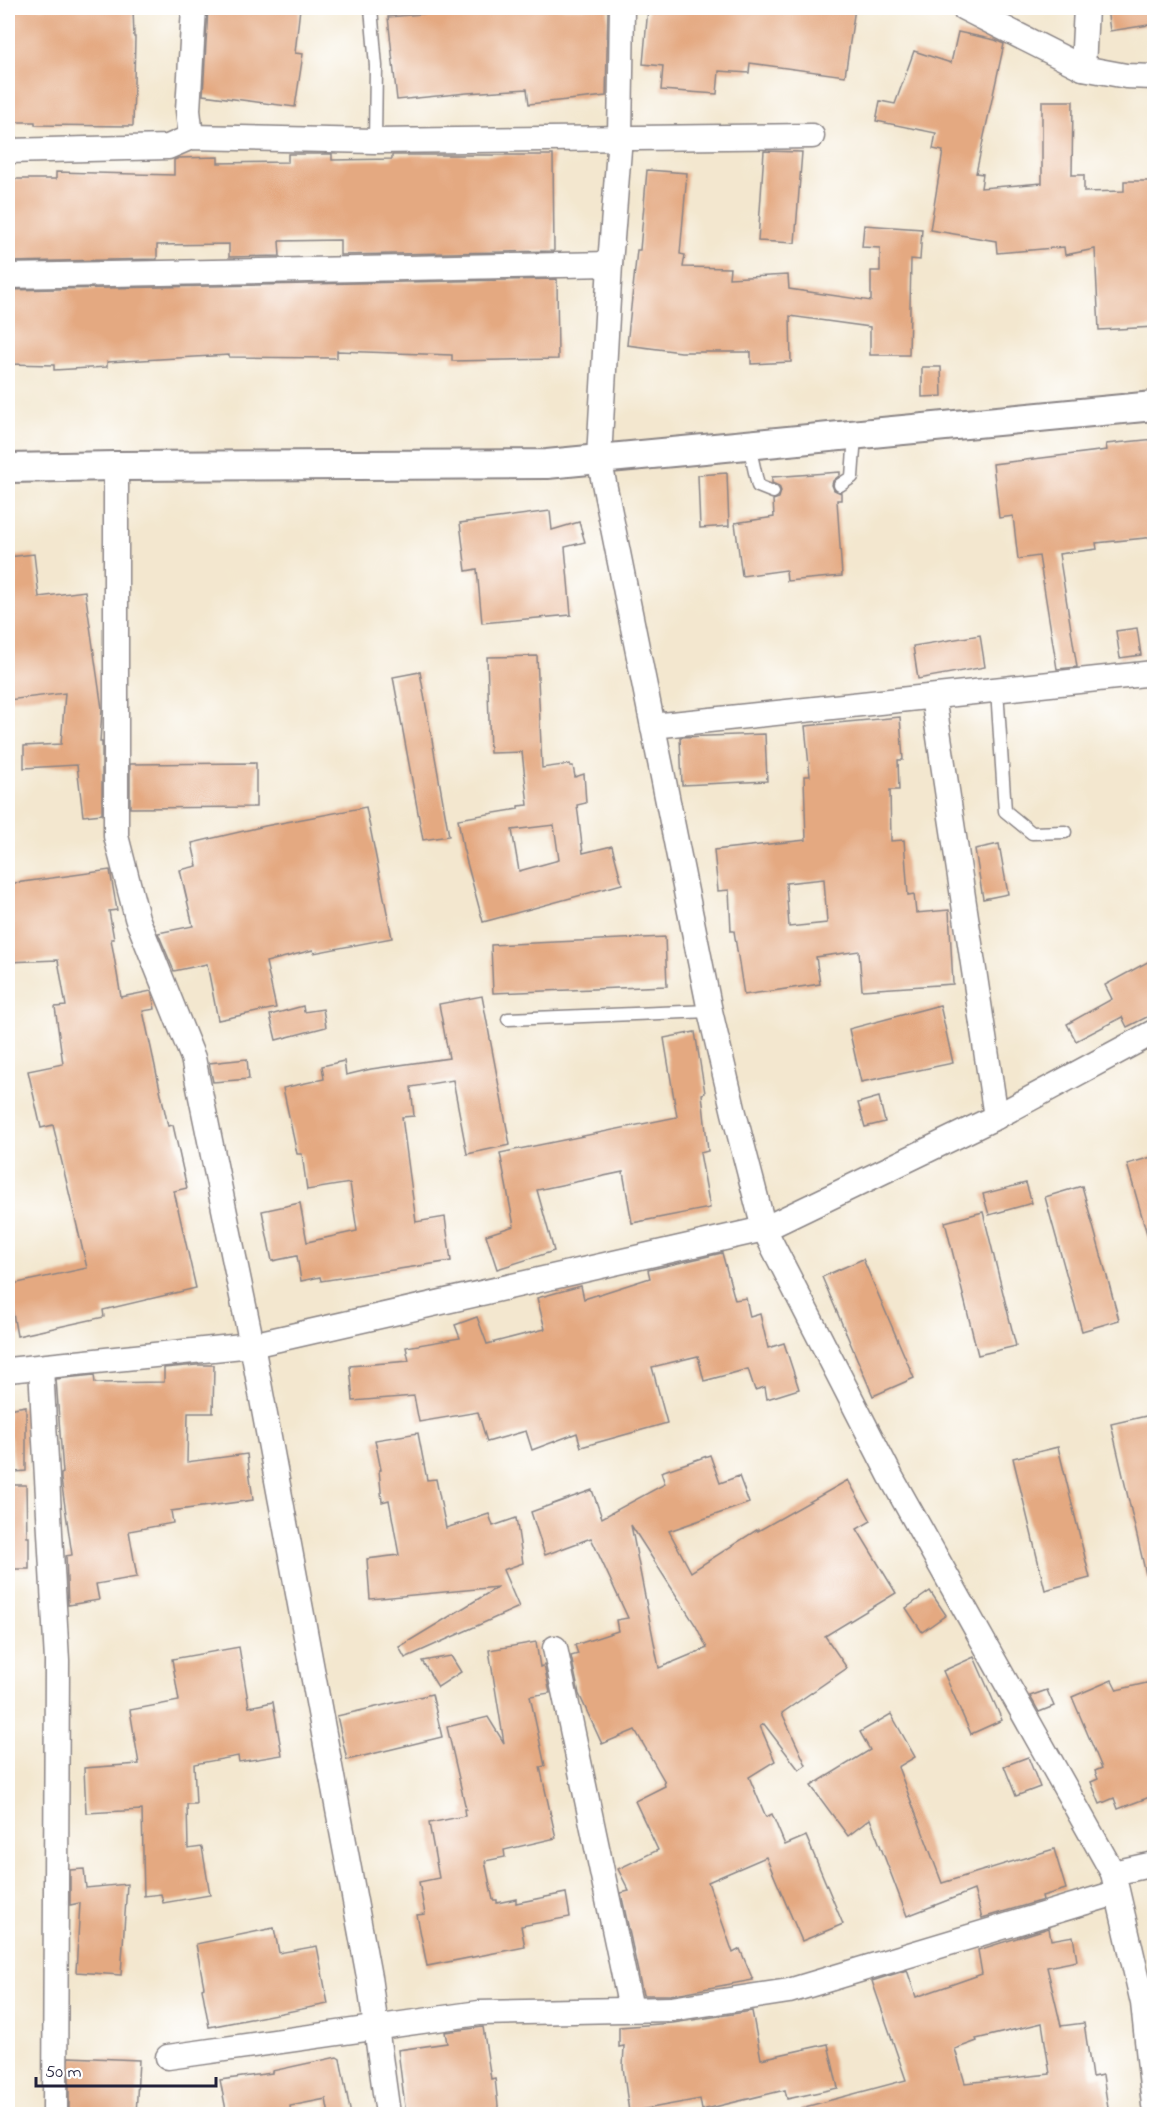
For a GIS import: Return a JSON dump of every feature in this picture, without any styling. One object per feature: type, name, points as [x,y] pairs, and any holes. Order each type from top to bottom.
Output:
[{"type":"street","points":[[191,137],[188,110],[194,8]]},
{"type":"street","points":[[622,8],[620,137],[599,458],[710,1011],[764,1229],[891,1477],[1114,1883],[1143,2003],[1155,2105]]},
{"type":"street","points":[[964,8],[1083,68],[1126,76],[1155,77]]},
{"type":"street","points":[[1083,68],[1086,8]]},
{"type":"street","points":[[8,151],[168,147],[191,137],[375,141],[812,136]]},
{"type":"street","points":[[8,276],[610,264]]},
{"type":"street","points":[[8,468],[547,464],[1155,406]]},
{"type":"street","points":[[116,466],[116,836],[137,918],[193,1058],[252,1345],[367,1965],[388,2115]]},
{"type":"street","points":[[653,726],[1155,674]]},
{"type":"street","points":[[933,697],[996,1117]]},
{"type":"street","points":[[8,1370],[252,1345],[764,1229],[996,1117],[1155,1032]]},
{"type":"street","points":[[41,1368],[57,1661],[55,2115]]},
{"type":"street","points":[[555,1648],[631,2009]]},
{"type":"street","points":[[168,2057],[479,2013],[670,2009],[789,1991],[1114,1883],[1155,1864]]},
{"type":"lane","points":[[371,8],[376,66],[375,141]]},
{"type":"lane","points":[[840,485],[852,477],[855,435]]},
{"type":"lane","points":[[749,444],[758,486],[773,492]]},
{"type":"lane","points":[[997,690],[1005,811],[1032,833],[1065,832]]},
{"type":"lane","points":[[508,1019],[710,1011]]},
{"type":"building","points":[[8,8],[133,8],[135,37],[133,126],[35,125],[35,122],[8,122]]},
{"type":"building","points":[[208,8],[300,8],[295,53],[303,54],[295,107],[203,95]]},
{"type":"building","points":[[489,8],[608,8],[606,96],[529,104],[527,89],[397,100],[388,17]]},
{"type":"building","points":[[648,8],[855,8],[845,76],[750,63],[749,73],[719,71],[717,94],[661,90],[663,66],[643,64]]},
{"type":"building","points":[[1107,8],[1155,8],[1155,24],[1110,31]]},
{"type":"building","points":[[958,32],[1004,44],[976,173],[983,174],[981,188],[1042,183],[1042,101],[1073,101],[1072,175],[1084,175],[1084,192],[1124,191],[1124,181],[1155,181],[1155,327],[1099,330],[1095,249],[1065,255],[1064,247],[997,253],[996,241],[930,230],[943,151],[933,149],[936,133],[876,121],[880,101],[895,104],[914,51],[951,63]]},
{"type":"building","points":[[764,151],[802,152],[795,243],[758,241]]},
{"type":"building","points":[[288,154],[332,154],[332,160],[392,159],[392,155],[553,155],[554,251],[340,255],[340,240],[279,241],[280,256],[229,257],[229,244],[157,245],[157,259],[8,262],[8,179],[56,179],[56,172],[174,175],[174,160],[179,158],[218,157],[218,163],[288,162]]},
{"type":"building","points":[[647,170],[687,173],[680,254],[685,255],[683,267],[730,268],[729,278],[788,275],[789,289],[871,301],[871,271],[880,271],[880,248],[862,247],[864,225],[922,229],[920,260],[911,259],[909,355],[870,355],[870,327],[790,316],[791,362],[751,364],[751,352],[681,352],[627,345],[637,250],[640,250]]},
{"type":"building","points":[[557,279],[558,359],[452,361],[452,355],[337,351],[337,358],[229,357],[229,355],[107,362],[107,367],[54,370],[54,365],[8,364],[8,290]]},
{"type":"building","points":[[922,367],[941,367],[942,396],[922,397]]},
{"type":"building","points":[[1155,439],[1155,537],[1096,543],[1097,549],[1059,554],[1077,667],[1057,669],[1039,556],[1018,559],[1013,516],[999,518],[993,464],[1107,450],[1106,444]]},
{"type":"building","points":[[840,472],[832,485],[834,490],[841,493],[841,500],[837,500],[842,576],[787,581],[786,570],[742,576],[735,523],[774,517],[773,500],[779,498],[781,491],[779,486],[772,483],[772,477]]},
{"type":"building","points":[[727,473],[729,526],[700,528],[698,475]]},
{"type":"building","points":[[550,511],[552,530],[579,522],[585,542],[565,547],[571,615],[482,623],[477,569],[466,571],[460,523]]},
{"type":"building","points":[[34,554],[39,597],[85,591],[102,709],[100,742],[102,742],[102,814],[83,816],[77,765],[24,768],[24,746],[61,744],[65,693],[8,700],[8,557]]},
{"type":"building","points":[[1137,628],[1141,655],[1120,658],[1116,631]]},
{"type":"building","points":[[980,635],[985,667],[918,679],[913,646]]},
{"type":"building","points":[[537,656],[542,768],[570,764],[573,766],[575,777],[584,774],[586,803],[577,805],[583,853],[612,846],[622,884],[483,922],[463,848],[458,819],[518,809],[518,806],[528,805],[522,752],[490,753],[487,657]],"holes":[[[554,825],[559,860],[519,871],[512,830]]]},
{"type":"building","points":[[420,672],[449,836],[423,840],[393,677]]},
{"type":"building","points":[[900,717],[903,760],[898,760],[899,790],[890,790],[891,841],[904,840],[908,895],[914,894],[916,913],[949,910],[953,984],[862,990],[859,951],[816,957],[820,984],[744,995],[734,931],[731,931],[729,890],[718,891],[714,850],[806,840],[804,776],[810,776],[805,726]],"holes":[[[824,879],[827,923],[789,927],[786,883]]]},
{"type":"building","points":[[765,734],[767,781],[682,785],[680,737]]},
{"type":"building","points":[[256,763],[256,807],[130,808],[130,764]]},
{"type":"building","points":[[366,807],[392,938],[314,953],[313,950],[266,962],[276,1008],[218,1020],[207,964],[174,971],[158,933],[193,926],[180,870],[197,866],[192,843],[265,826]]},
{"type":"building","points":[[999,844],[1008,894],[983,899],[975,849]]},
{"type":"building","points":[[110,870],[117,910],[109,911],[114,939],[111,939],[121,997],[151,991],[152,994],[155,1009],[143,1011],[168,1126],[173,1125],[187,1188],[174,1191],[196,1288],[103,1310],[104,1317],[17,1336],[8,1285],[87,1268],[53,1125],[41,1128],[28,1071],[63,1064],[55,1007],[66,1006],[58,960],[8,962],[8,884]]},
{"type":"building","points":[[665,937],[667,986],[493,993],[491,945]]},
{"type":"building","points":[[1155,958],[1155,1013],[1127,1027],[1122,1017],[1076,1041],[1067,1024],[1112,999],[1105,985]]},
{"type":"building","points":[[482,996],[510,1145],[467,1154],[453,1080],[411,1087],[414,1116],[402,1117],[416,1222],[445,1217],[451,1261],[321,1281],[320,1277],[301,1281],[297,1256],[272,1261],[262,1211],[300,1203],[307,1242],[357,1231],[350,1183],[307,1190],[302,1154],[297,1154],[283,1088],[324,1079],[322,1066],[344,1061],[346,1075],[371,1069],[449,1058],[439,1004]]},
{"type":"building","points":[[940,1005],[953,1063],[861,1082],[849,1029]]},
{"type":"building","points":[[303,1006],[304,1012],[323,1009],[326,1027],[276,1040],[270,1015]]},
{"type":"building","points":[[695,1032],[705,1093],[702,1094],[708,1151],[700,1153],[710,1208],[632,1223],[623,1172],[537,1190],[554,1251],[497,1269],[486,1235],[514,1226],[500,1153],[677,1117],[664,1038]]},
{"type":"building","points":[[247,1059],[249,1079],[213,1082],[209,1063]]},
{"type":"building","points":[[879,1097],[885,1122],[865,1127],[858,1103]]},
{"type":"building","points":[[1155,1156],[1155,1241],[1149,1241],[1127,1164]]},
{"type":"building","points":[[1026,1183],[1032,1203],[989,1215],[983,1194]]},
{"type":"building","points":[[1082,1186],[1119,1320],[1082,1331],[1045,1197]]},
{"type":"building","points":[[983,1212],[1016,1346],[978,1355],[945,1222]]},
{"type":"building","points":[[722,1253],[735,1300],[746,1298],[750,1317],[760,1314],[768,1348],[784,1343],[799,1389],[767,1399],[765,1387],[755,1390],[748,1369],[704,1381],[698,1356],[652,1367],[667,1423],[581,1447],[577,1433],[532,1450],[526,1431],[487,1442],[478,1412],[419,1422],[414,1396],[353,1401],[350,1366],[409,1361],[406,1347],[460,1338],[455,1325],[477,1317],[487,1344],[545,1329],[537,1298],[581,1286],[584,1299],[650,1278],[648,1270]]},
{"type":"building","points":[[863,1259],[914,1378],[873,1396],[822,1277]]},
{"type":"building","points":[[214,1365],[213,1413],[188,1413],[187,1462],[247,1454],[253,1500],[171,1511],[173,1523],[129,1531],[137,1577],[96,1584],[99,1600],[68,1605],[66,1556],[72,1555],[61,1479],[63,1473],[56,1379],[94,1375],[95,1383],[164,1382],[164,1368]]},
{"type":"building","points":[[26,1406],[26,1471],[15,1472],[8,1409]]},
{"type":"building","points":[[1155,1414],[1155,1578],[1147,1579],[1111,1424]]},
{"type":"building","points":[[418,1433],[427,1480],[436,1479],[446,1528],[489,1514],[493,1526],[516,1518],[523,1563],[503,1570],[519,1607],[405,1658],[399,1647],[498,1587],[370,1599],[367,1559],[399,1555],[389,1500],[382,1502],[379,1470],[381,1470],[375,1440]]},
{"type":"building","points":[[1058,1447],[1090,1578],[1045,1590],[1013,1458]]},
{"type":"building","points":[[710,1455],[720,1483],[739,1476],[749,1503],[669,1531],[691,1572],[758,1529],[758,1531],[848,1480],[871,1521],[857,1529],[896,1593],[825,1636],[847,1668],[782,1713],[806,1765],[799,1770],[764,1724],[760,1726],[775,1761],[749,1777],[766,1817],[772,1814],[785,1845],[806,1836],[843,1924],[802,1941],[766,1857],[708,1882],[733,1953],[740,1949],[753,1980],[670,1995],[643,1995],[621,1893],[629,1891],[618,1869],[658,1850],[635,1801],[665,1786],[665,1782],[635,1730],[602,1744],[579,1694],[571,1656],[578,1654],[575,1645],[618,1631],[616,1620],[628,1618],[591,1538],[545,1555],[531,1512],[592,1490],[602,1518],[665,1484],[661,1472]],"holes":[[[631,1525],[696,1626],[707,1648],[659,1668]]]},
{"type":"building","points":[[8,1485],[26,1485],[29,1569],[8,1569]]},
{"type":"building","points":[[930,1591],[946,1615],[922,1632],[906,1608]]},
{"type":"building","points":[[536,1642],[540,1667],[544,1665],[550,1693],[530,1696],[545,1766],[540,1767],[556,1838],[504,1850],[505,1857],[485,1861],[493,1900],[497,1900],[497,1903],[516,1899],[516,1903],[566,1893],[570,1917],[521,1926],[525,1947],[427,1966],[417,1915],[425,1914],[419,1882],[439,1878],[429,1823],[465,1816],[464,1809],[466,1809],[447,1727],[488,1717],[504,1743],[489,1650]]},
{"type":"building","points":[[239,1647],[249,1707],[273,1702],[282,1755],[239,1762],[238,1756],[194,1764],[196,1804],[187,1804],[188,1849],[202,1847],[210,1895],[163,1903],[161,1894],[144,1896],[142,1810],[86,1813],[84,1768],[139,1764],[130,1710],[179,1701],[172,1659]]},
{"type":"building","points":[[451,1656],[461,1672],[438,1687],[422,1661]]},
{"type":"building","points":[[974,1657],[1002,1720],[971,1734],[943,1671]]},
{"type":"building","points":[[1112,1680],[1117,1690],[1155,1681],[1155,1795],[1118,1809],[1114,1798],[1100,1804],[1091,1782],[1098,1779],[1095,1771],[1102,1768],[1072,1697]]},
{"type":"building","points":[[1047,1690],[1054,1706],[1039,1712],[1030,1696]]},
{"type":"building","points":[[432,1694],[442,1737],[347,1760],[337,1716]]},
{"type":"building","points":[[891,1714],[915,1757],[898,1767],[942,1883],[1054,1849],[1066,1889],[1042,1896],[1043,1900],[982,1918],[974,1890],[907,1916],[870,1819],[848,1836],[811,1786],[870,1750],[860,1732]]},
{"type":"building","points":[[1028,1757],[1040,1787],[1016,1796],[1004,1766]]},
{"type":"building","points":[[84,1869],[86,1888],[127,1884],[121,1975],[76,1972],[80,1903],[70,1905],[70,1870]]},
{"type":"building","points":[[274,1928],[279,1953],[317,1946],[328,2004],[209,2027],[196,1944]]},
{"type":"building","points":[[1049,1928],[1051,1940],[1073,1936],[1077,1961],[1047,1967],[1061,2026],[1084,2023],[1092,2077],[1103,2075],[1109,2115],[802,2115],[801,2108],[906,2080],[872,1981],[907,1970],[916,1997],[982,1974],[978,1950]],"holes":[[[1042,2023],[1050,2074],[965,2083],[955,2049],[977,2041],[976,2039]]]},
{"type":"building","points":[[752,2011],[761,2059],[828,2044],[838,2088],[787,2099],[785,2090],[702,2110],[700,2099],[629,2112],[623,2067],[624,2046],[619,2047],[619,2027],[673,2023]]},
{"type":"building","points":[[483,2027],[491,2079],[495,2078],[499,2115],[406,2115],[398,2050],[447,2043],[445,2032]]},
{"type":"building","points":[[69,2057],[139,2060],[136,2115],[69,2115]]},
{"type":"building","points":[[337,2057],[340,2059],[351,2115],[329,2115],[326,2099],[290,2106],[291,2115],[227,2115],[220,2080],[272,2073],[272,2071]]}]
